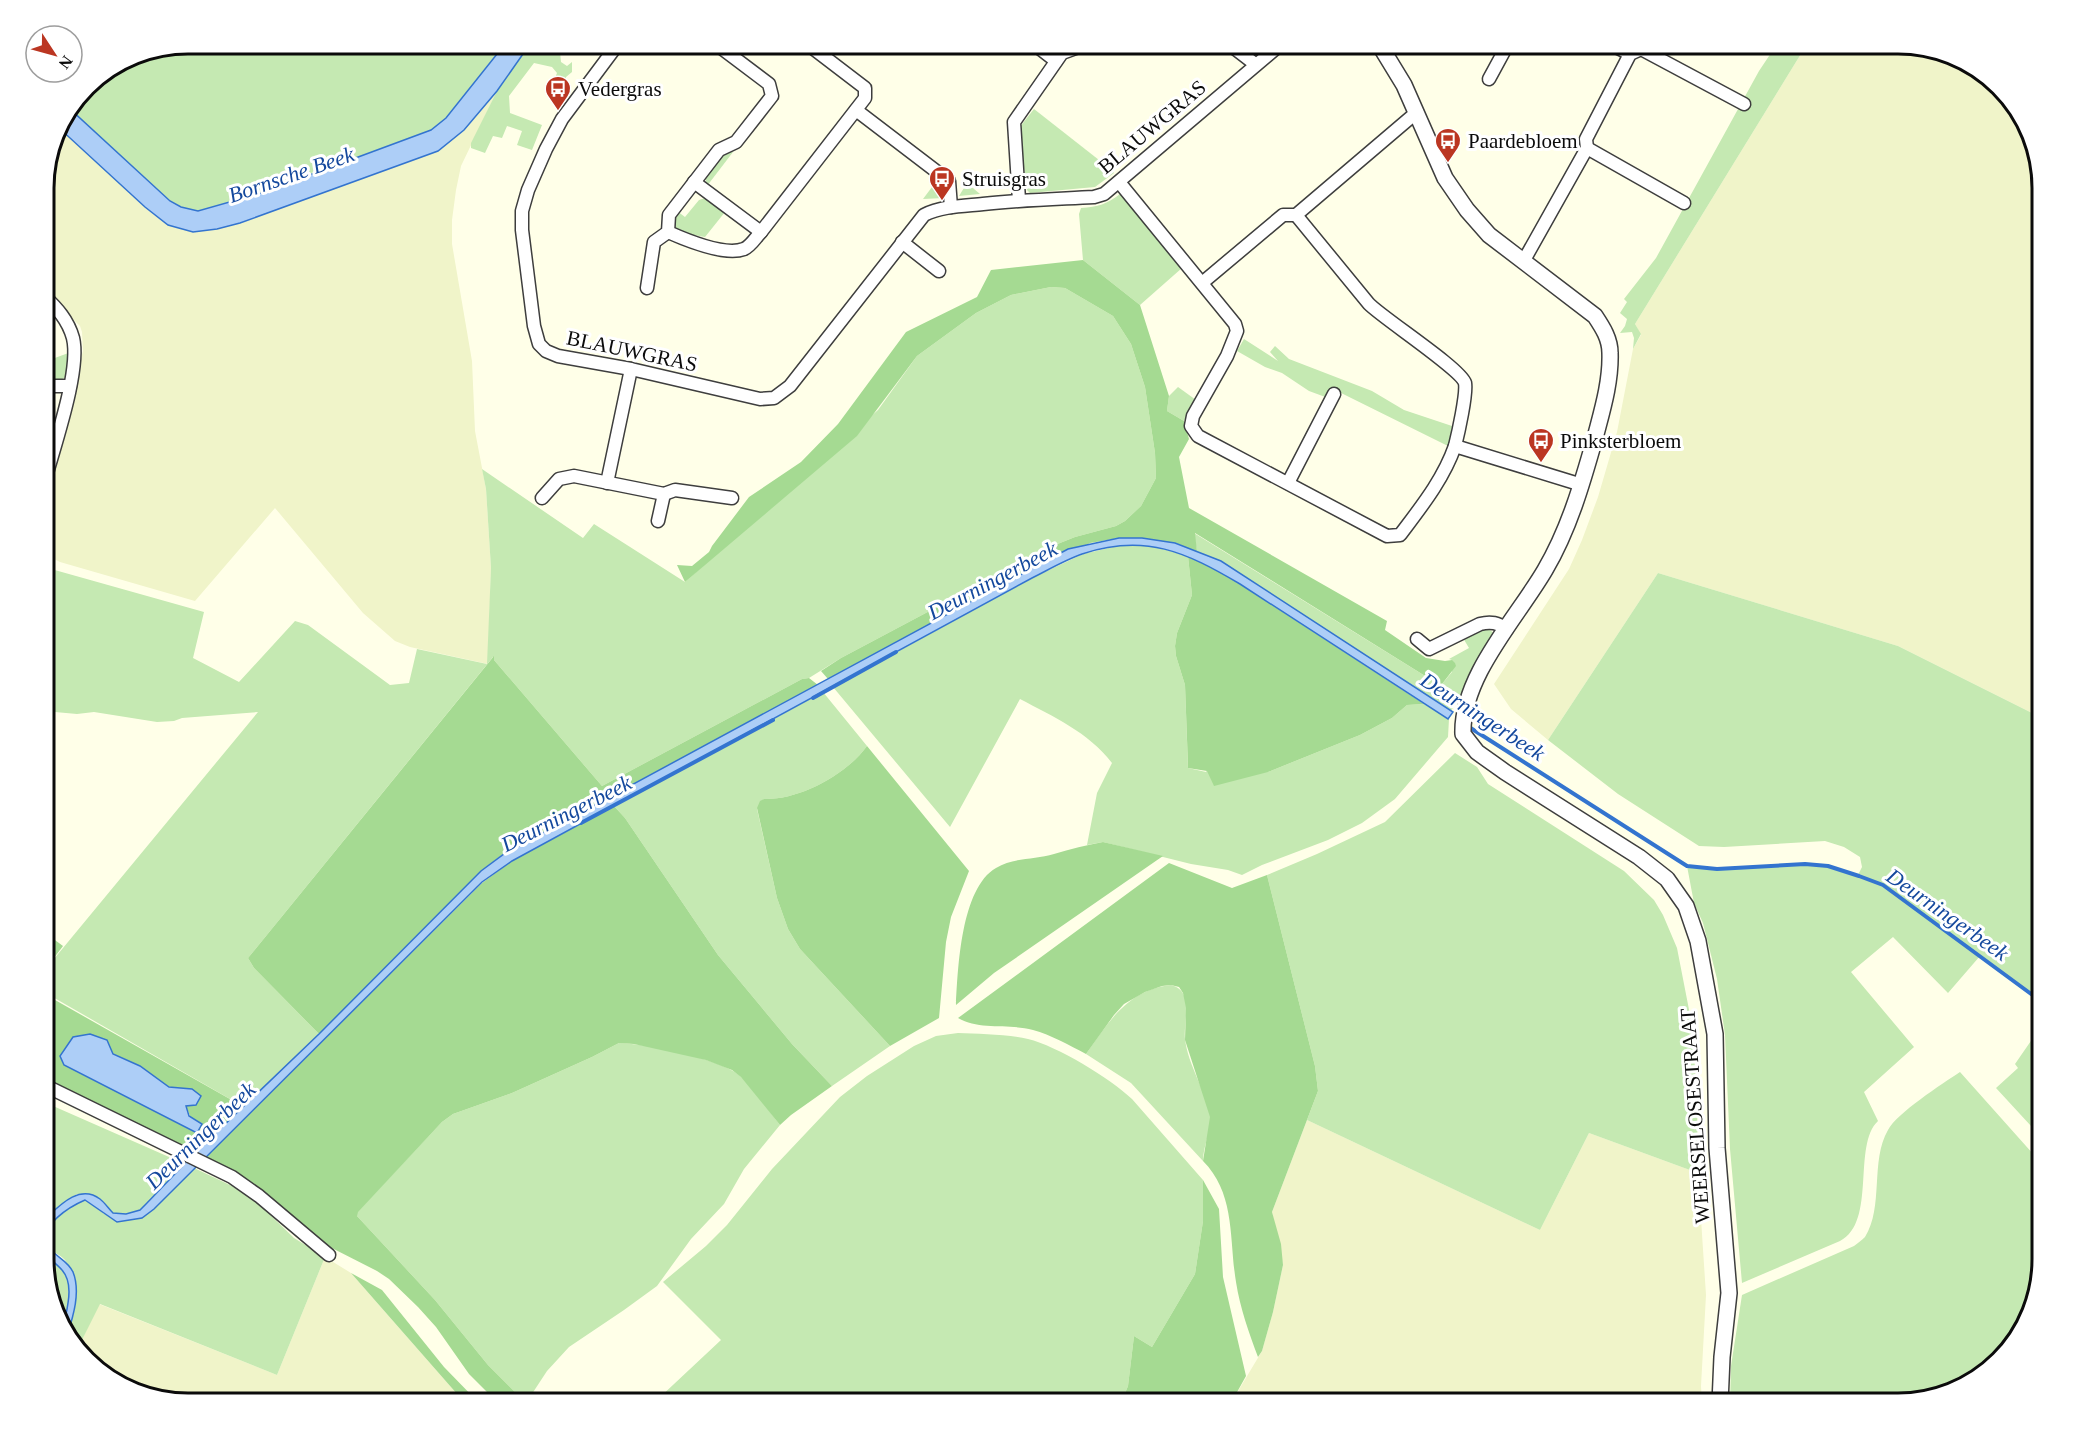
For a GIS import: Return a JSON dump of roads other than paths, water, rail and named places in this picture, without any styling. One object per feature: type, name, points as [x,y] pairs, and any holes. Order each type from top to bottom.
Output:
[{"type":"street","name":"BLAUWGRAS","points":[[611,54],[562,119],[528,190],[522,211],[522,230],[534,326],[539,344],[546,351],[558,356],[631,369],[760,399],[774,398],[790,386],[924,215],[936,209],[951,207],[1019,200],[1094,197],[1104,194],[1268,54]]},
{"type":"street","points":[[668,232],[669,215],[694,182],[719,150],[736,142],[772,96],[769,84],[729,54]]},
{"type":"street","points":[[668,232],[690,241],[723,249],[742,249],[761,232],[865,98],[865,88],[821,54]]},
{"type":"street","points":[[1047,54],[1056,61]]},
{"type":"street","points":[[1019,200],[1014,122],[1061,54]]},
{"type":"street","points":[[1243,54],[1255,64]]},
{"type":"street","name":"WEERSELOSESTRAAT","points":[[1386,54],[1417,112],[1453,192],[1490,235],[1594,316],[1604,329],[1607,339],[1610,352],[1607,386],[1582,485],[1560,544],[1477,675],[1469,692],[1463,734],[1477,752],[1514,778],[1639,857],[1666,879],[1686,906],[1698,941],[1715,1034],[1717,1148],[1729,1293],[1720,1393]]},
{"type":"street","points":[[1489,80],[1503,54]]},
{"type":"street","points":[[1523,262],[1587,148],[1586,139],[1635,54]]},
{"type":"street","points":[[1648,54],[1744,104]]},
{"type":"street","points":[[856,110],[949,180],[951,207]]},
{"type":"street","points":[[1202,283],[1283,215],[1296,215],[1417,112]]},
{"type":"street","points":[[1587,148],[1684,203]]},
{"type":"street","points":[[694,182],[761,232]]},
{"type":"street","points":[[1119,182],[1235,324],[1237,331],[1227,356],[1193,416],[1191,426],[1198,436],[1387,536],[1394,537],[1400,535],[1431,494],[1449,463],[1460,425],[1465,383],[1448,364],[1383,317],[1369,304],[1296,215]]},
{"type":"street","points":[[647,288],[654,242],[668,232]]},
{"type":"street","points":[[902,242],[939,271]]},
{"type":"street","points":[[54,306],[63,315],[72,335],[74,363],[54,446]]},
{"type":"street","points":[[607,483],[631,369]]},
{"type":"street","points":[[54,386],[70,386]]},
{"type":"street","points":[[1288,483],[1334,394]]},
{"type":"street","points":[[1455,446],[1582,485]]},
{"type":"street","points":[[542,498],[559,478],[574,476],[664,494],[675,490],[732,498]]},
{"type":"street","points":[[658,521],[664,494]]},
{"type":"street","points":[[1417,639],[1429,649],[1480,624],[1498,623],[1507,629]]},
{"type":"street","points":[[54,1090],[209,1164],[246,1185],[329,1255]]},
{"type":"water","points":[[497,54],[523,54],[497,91],[464,130],[438,151],[240,223],[193,232],[168,225],[145,207],[66,134],[76,115],[170,201],[181,207],[198,211],[261,193],[431,130],[446,118]]},
{"type":"water","points":[[1119,538],[1142,538],[1175,543],[1221,561],[1453,712],[1448,719],[1240,584],[1183,555],[1164,549],[1126,545],[1082,554],[1032,578],[512,861],[482,882],[154,1209],[142,1218],[117,1222],[85,1200],[54,1221],[56,1209],[69,1199],[84,1194],[100,1199],[113,1213],[126,1214],[140,1210],[481,871],[504,854],[1068,549]]},
{"type":"water","points":[[90,1034],[107,1040],[113,1054],[140,1066],[169,1087],[192,1089],[201,1096],[196,1105],[186,1106],[189,1116],[202,1124],[197,1133],[64,1065],[60,1056],[73,1037]]},
{"type":"water","points":[[54,1252],[73,1272],[75,1280],[75,1304],[71,1324],[66,1314],[69,1292],[66,1276],[56,1264]]},
{"type":"waterway","name":"Deurningerbeek","points":[[813,698],[896,652]]},
{"type":"waterway","name":"Deurningerbeek","points":[[581,823],[773,720]]},
{"type":"waterway","name":"Deurningerbeek","points":[[1469,727],[1687,866],[1717,869],[1805,864],[1828,866],[1883,885],[2032,995]]},
{"type":"place","name":"Vedergras","points":[[558,112]]},
{"type":"place","name":"Paardebloem","points":[[1448,164]]},
{"type":"place","name":"Struisgras","points":[[942,202]]},
{"type":"place","name":"Pinksterbloem","points":[[1541,464]]},
{"type":"water label","name":"Bornsche Beek","points":[[291,174]]}]
